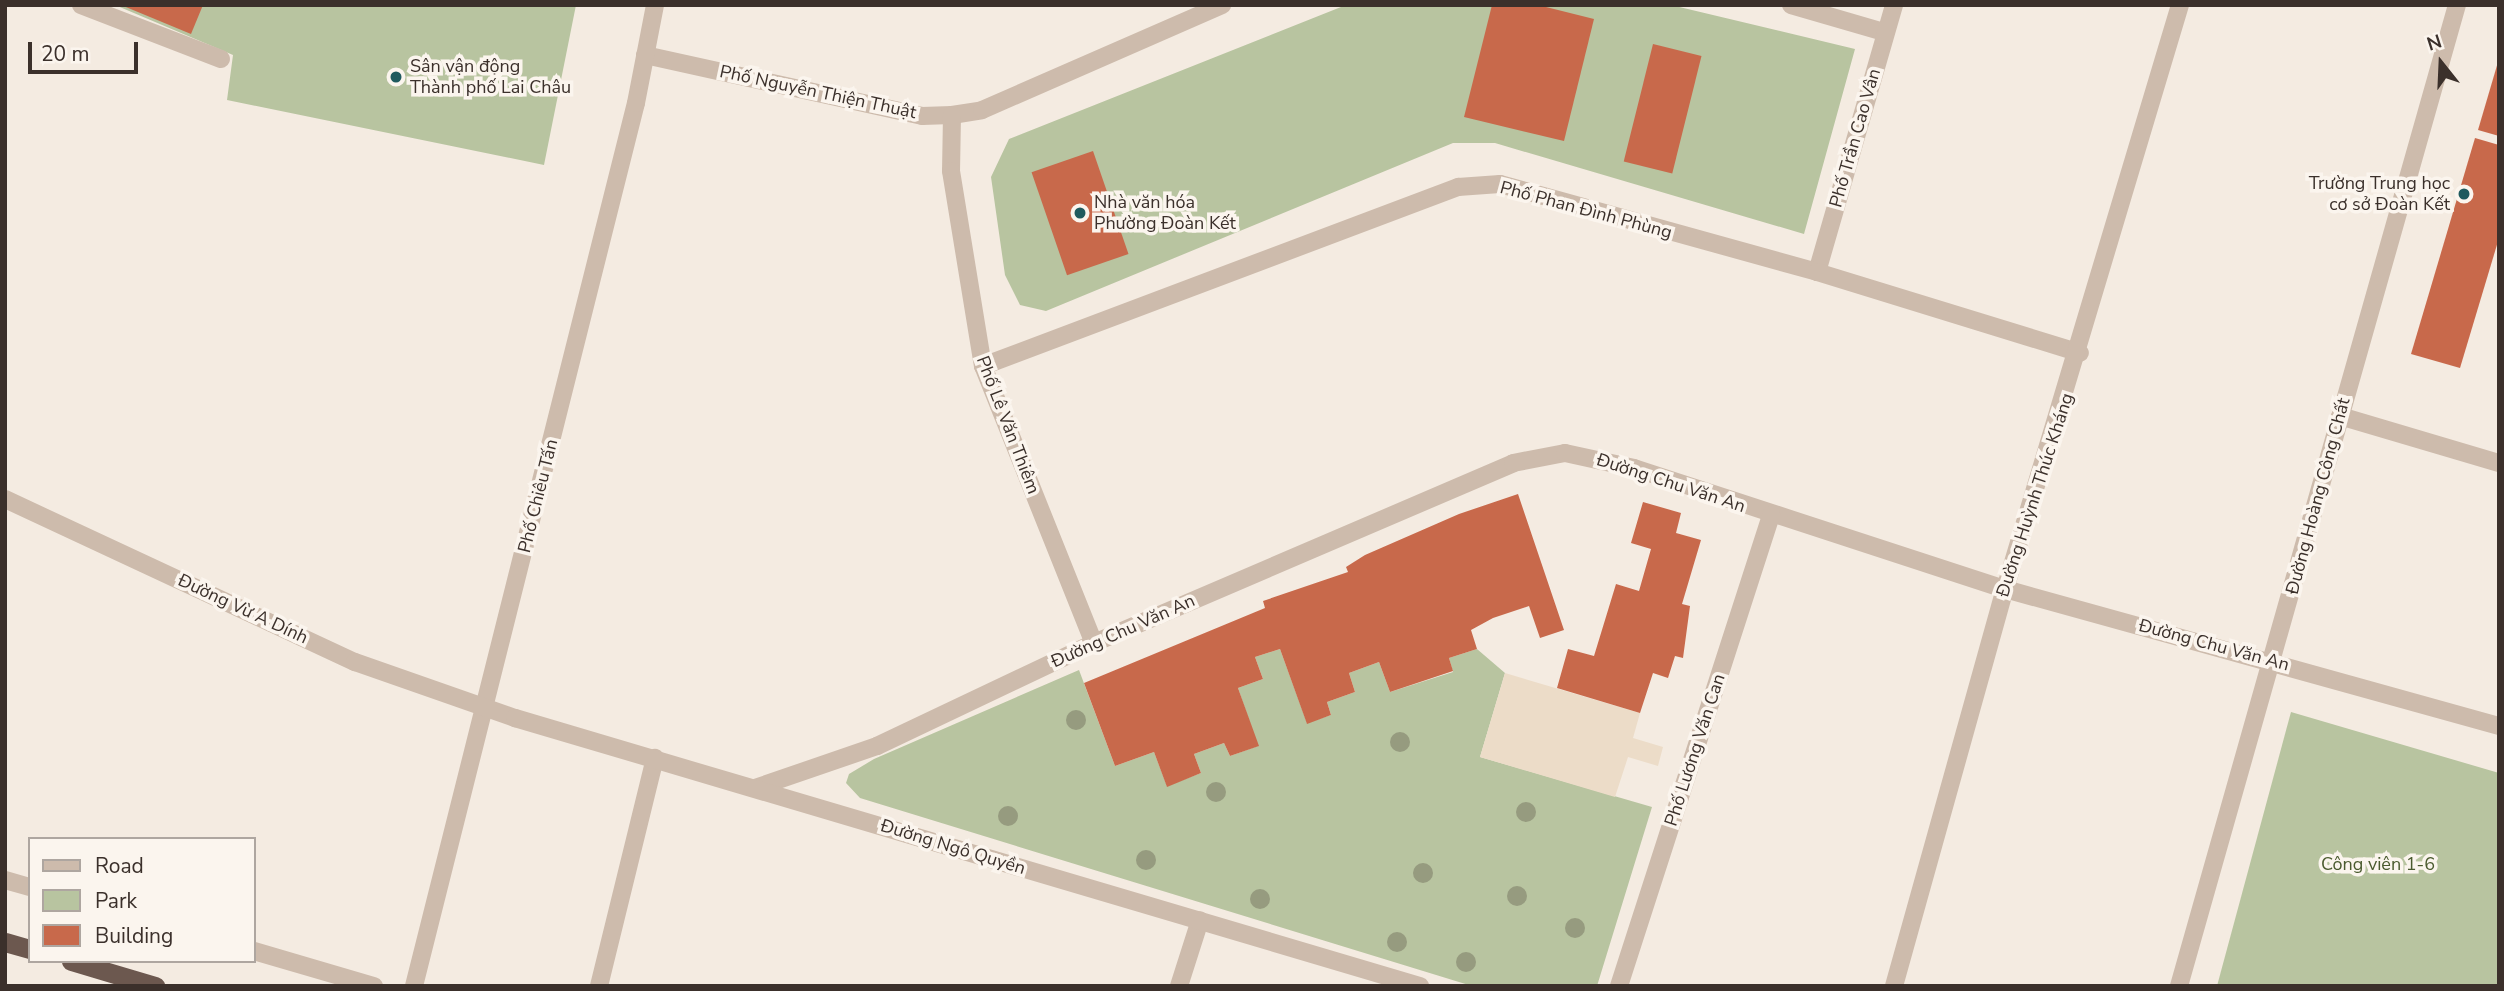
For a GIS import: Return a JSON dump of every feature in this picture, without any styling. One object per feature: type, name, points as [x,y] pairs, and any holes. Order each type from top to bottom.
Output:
[{"type":"highway","points":[[5,942],[28,948]]},
{"type":"highway","points":[[78,963],[155,986]]},
{"type":"street","points":[[81,5],[221,60]]},
{"type":"street","name":"Phố Chiêu Tấn","points":[[414,986],[485,708],[655,5]]},
{"type":"street","name":"Phố Nguyễn Thiện Thuật","points":[[645,55],[922,116],[952,115],[982,110],[1222,5]]},
{"type":"street","points":[[1791,5],[1884,32]]},
{"type":"street","name":"Phố Trần Cao Vân","points":[[1818,272],[1884,32],[1894,5]]},
{"type":"street","name":"Đường Huỳnh Thúc Kháng","points":[[1894,986],[2005,589],[2080,354],[2180,5]]},
{"type":"street","name":"Đường Hoàng Công Chất","points":[[2179,986],[2457,5]]},
{"type":"street","name":"Phố Lê Văn Thiêm","points":[[952,115],[951,171],[982,366],[1094,643]]},
{"type":"street","name":"Phố Phan Đình Phùng","points":[[982,366],[1458,187],[1500,184],[1818,272],[2080,354]]},
{"type":"street","points":[[2340,416],[2499,463]]},
{"type":"street","name":"Đường Chu Văn An","points":[[755,788],[877,746],[1094,643],[1540,455],[1599,458],[2005,589],[2273,660],[2499,726]]},
{"type":"street","name":"Đường Vừ A Dính","points":[[5,499],[355,662],[485,708]]},
{"type":"street","name":"Phố Lương Văn Can","points":[[1619,986],[1772,515]]},
{"type":"street","name":"Đường Ngô Quyền","points":[[485,708],[1420,986]]},
{"type":"street","points":[[599,986],[655,758]]},
{"type":"street","points":[[5,880],[28,886]]},
{"type":"street","points":[[1179,986],[1200,920]]},
{"type":"street","points":[[256,952],[374,986]]},
{"type":"green space","name":"Sân vận động Thành phố Lai Châu","points":[[115,5],[576,5],[544,165],[227,100],[233,55]]},
{"type":"green space","points":[[1346,5],[1671,5],[1855,49],[1804,234],[1495,143],[1453,143],[1046,311],[1020,305],[1005,275],[991,177],[1009,139]]},
{"type":"green space","points":[[1280,649],[1307,723],[1331,715],[1327,702],[1355,692],[1349,673],[1379,662],[1390,692],[1453,672],[1449,658],[1477,649],[1505,673],[1480,757],[1652,807],[1597,986],[1472,986],[860,798],[846,783],[849,774],[874,759],[1079,670],[1115,766],[1154,752],[1167,786],[1201,773],[1194,754],[1224,743],[1230,756],[1258,746],[1238,688],[1263,679],[1255,657]]},
{"type":"green space","name":"Công viên 1-6","points":[[2291,712],[2499,773],[2499,986],[2217,986]]},
{"type":"shaded area","points":[[1505,673],[1640,713],[1633,738],[1663,747],[1658,766],[1628,757],[1615,797],[1480,757]]},
{"type":"building","points":[[121,5],[203,5],[191,34]]},
{"type":"building","points":[[1492,5],[1538,5],[1594,19],[1564,141],[1464,117]]},
{"type":"building","points":[[1653,44],[1702,56],[1672,174],[1624,161]]},
{"type":"building","points":[[2499,63],[2499,136],[2478,130]]},
{"type":"building","points":[[2475,138],[2499,145],[2499,238],[2460,368],[2411,354]]},
{"type":"building","name":"Nhà văn hóa Phường Đoàn Kết","points":[[1093,151],[1128,254],[1067,275],[1032,172]]},
{"type":"building","points":[[1518,494],[1564,630],[1540,638],[1529,606],[1493,618],[1471,630],[1477,649],[1449,658],[1453,671],[1390,692],[1379,662],[1349,673],[1355,692],[1327,702],[1331,715],[1307,724],[1280,649],[1255,657],[1263,679],[1238,688],[1259,746],[1230,756],[1224,743],[1194,754],[1201,773],[1167,787],[1154,752],[1115,766],[1084,683],[1265,608],[1263,601],[1348,572],[1346,567],[1365,555],[1459,514]]},
{"type":"building","points":[[1643,502],[1681,513],[1676,533],[1701,540],[1682,604],[1690,606],[1683,658],[1675,656],[1668,678],[1653,673],[1640,713],[1557,688],[1568,649],[1594,656],[1616,584],[1639,591],[1651,549],[1631,543]]},
{"type":"place","name":"Sân vận động Thành phố Lai Châu","points":[[396,77]]},
{"type":"place","name":"Trường Trung học cơ sở Đoàn Kết","points":[[2464,194]]},
{"type":"place","name":"Nhà văn hóa Phường Đoàn Kết","points":[[1080,213]]}]
